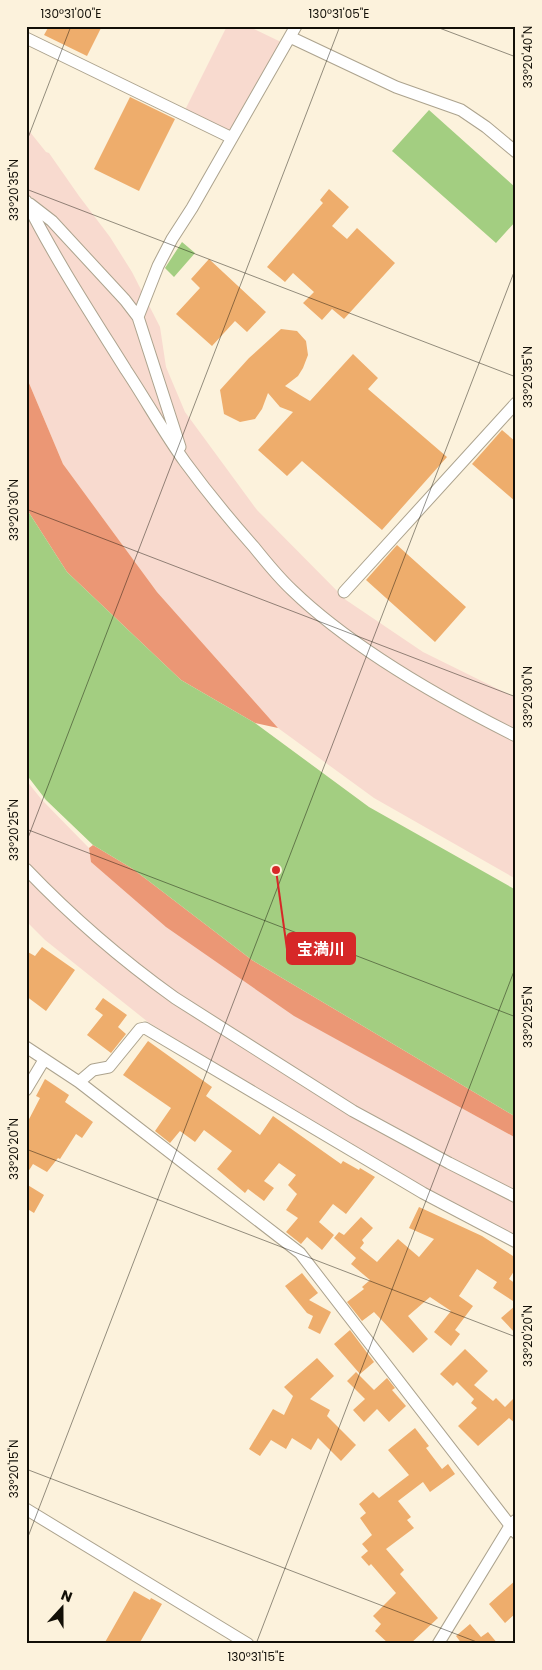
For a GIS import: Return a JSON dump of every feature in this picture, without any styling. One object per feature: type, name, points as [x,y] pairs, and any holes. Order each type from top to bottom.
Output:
[{"type":"street","points":[[138,317],[165,252],[296,26]]},
{"type":"street","points":[[290,37],[396,87],[461,110],[486,127],[516,152]]},
{"type":"street","points":[[26,38],[232,138]]},
{"type":"street","points":[[26,201],[52,221],[125,300],[138,317],[184,461]]},
{"type":"street","points":[[26,201],[40,229],[94,318],[184,461],[231,522],[273,570],[314,610],[363,647],[431,691],[516,736]]},
{"type":"street","points":[[344,592],[516,403]]},
{"type":"street","points":[[26,869],[76,918],[136,969],[175,998],[353,1111],[516,1197]]},
{"type":"street","points":[[79,1082],[93,1070],[109,1068],[140,1029],[145,1028],[423,1193],[516,1242]]},
{"type":"street","points":[[26,1047],[79,1082],[300,1253],[514,1526],[438,1644]]},
{"type":"street","points":[[26,1090],[44,1060]]},
{"type":"street","points":[[26,1509],[248,1644]]},
{"type":"shaded area","points":[[227,26],[248,26],[281,42],[229,135],[184,112]]},
{"type":"shaded area","points":[[429,110],[516,188],[516,221],[496,243],[392,151]]},
{"type":"shaded area","points":[[26,127],[46,152],[49,153],[110,237],[132,272],[160,327],[166,367],[185,412],[257,510],[346,600],[423,652],[516,698],[516,879],[374,798],[278,728],[157,592],[63,464],[26,376]]},
{"type":"shaded area","points":[[182,242],[195,253],[174,277],[165,268]]},
{"type":"shaded area","points":[[26,376],[63,464],[157,592],[278,728],[255,723],[181,680],[67,572],[26,508]]},
{"type":"shaded area","points":[[26,508],[67,572],[181,680],[255,723],[369,807],[516,890],[516,1117],[252,960],[133,869],[93,845],[46,800],[26,774]]},
{"type":"shaded area","points":[[26,780],[42,800],[89,848],[92,862],[295,1016],[516,1138],[516,1236],[483,1221],[260,1093],[148,1022],[45,940],[26,921]]},
{"type":"shaded area","points":[[93,845],[133,869],[252,960],[516,1117],[516,1138],[294,1016],[166,927],[91,862],[89,848]]},
{"type":"building","points":[[49,26],[102,26],[87,56],[44,35]]},
{"type":"building","points":[[130,97],[175,119],[139,191],[94,169]]},
{"type":"building","points":[[329,189],[349,207],[332,226],[347,239],[357,228],[395,263],[344,319],[332,309],[322,320],[303,303],[314,292],[293,273],[285,282],[267,267],[323,203],[320,200]]},
{"type":"building","points":[[209,259],[266,312],[247,332],[235,321],[212,346],[176,314],[200,288],[191,279]]},
{"type":"building","points":[[281,329],[297,331],[306,341],[308,355],[298,376],[285,386],[310,401],[353,354],[378,378],[368,389],[447,457],[382,530],[302,461],[287,476],[258,450],[293,412],[280,407],[268,393],[262,409],[255,419],[240,422],[224,414],[220,390],[249,358]]},
{"type":"building","points":[[502,430],[516,442],[516,502],[472,464]]},
{"type":"building","points":[[397,545],[466,607],[435,642],[366,580]]},
{"type":"building","points":[[42,947],[75,970],[46,1011],[26,996],[26,951],[35,956]]},
{"type":"building","points":[[103,998],[127,1015],[118,1027],[126,1034],[111,1053],[87,1035],[103,1015],[95,1009]]},
{"type":"building","points":[[148,1041],[212,1087],[206,1096],[260,1135],[273,1116],[341,1164],[343,1161],[375,1177],[346,1214],[333,1204],[319,1222],[334,1235],[322,1250],[307,1237],[301,1244],[286,1232],[298,1218],[286,1210],[297,1194],[288,1185],[296,1175],[279,1163],[264,1181],[274,1188],[264,1201],[248,1189],[245,1193],[217,1169],[232,1151],[204,1130],[195,1142],[180,1131],[170,1143],[155,1131],[171,1108],[123,1075]]},
{"type":"building","points":[[45,1079],[69,1095],[65,1102],[93,1122],[82,1138],[76,1134],[60,1159],[58,1158],[47,1172],[33,1164],[26,1175],[26,1125],[40,1098],[36,1096]]},
{"type":"building","points":[[26,1184],[44,1195],[34,1213],[26,1208]]},
{"type":"building","points":[[419,1207],[482,1236],[516,1258],[516,1268],[509,1279],[516,1284],[516,1303],[493,1288],[497,1282],[477,1269],[459,1296],[473,1306],[455,1330],[460,1334],[451,1346],[434,1332],[451,1311],[430,1297],[408,1316],[428,1339],[413,1353],[374,1312],[362,1321],[347,1302],[364,1289],[362,1287],[370,1280],[351,1264],[356,1258],[334,1238],[339,1232],[344,1235],[361,1217],[373,1228],[362,1240],[364,1243],[360,1248],[377,1262],[398,1239],[419,1257],[434,1239],[409,1228]]},
{"type":"building","points":[[302,1273],[318,1293],[309,1300],[331,1312],[320,1334],[308,1328],[313,1316],[307,1313],[285,1286]]},
{"type":"building","points":[[516,1305],[516,1334],[501,1318]]},
{"type":"building","points":[[350,1330],[374,1362],[360,1374],[334,1344]]},
{"type":"building","points":[[465,1349],[488,1371],[474,1385],[493,1401],[496,1398],[505,1407],[516,1396],[516,1424],[509,1418],[478,1446],[458,1426],[477,1408],[471,1403],[474,1399],[457,1382],[453,1386],[440,1374]]},
{"type":"building","points":[[317,1358],[334,1376],[310,1399],[330,1410],[327,1416],[356,1445],[341,1461],[318,1438],[311,1450],[292,1438],[286,1449],[271,1440],[260,1456],[249,1449],[273,1409],[284,1415],[293,1396],[284,1387]]},
{"type":"building","points":[[356,1372],[374,1390],[387,1378],[395,1388],[392,1390],[406,1406],[389,1422],[377,1409],[364,1422],[353,1410],[365,1399],[347,1381]]},
{"type":"building","points":[[415,1428],[429,1446],[426,1448],[442,1469],[448,1464],[455,1474],[430,1492],[423,1482],[398,1501],[411,1517],[407,1520],[414,1528],[386,1549],[404,1570],[400,1574],[438,1618],[410,1644],[389,1644],[375,1631],[381,1624],[373,1616],[396,1593],[371,1564],[369,1566],[361,1557],[368,1551],[362,1544],[372,1535],[360,1518],[366,1513],[359,1504],[373,1492],[379,1498],[409,1475],[388,1450]]},
{"type":"building","points":[[516,1580],[516,1613],[505,1623],[489,1604]]},
{"type":"building","points":[[134,1591],[162,1604],[139,1644],[104,1644]]},
{"type":"building","points":[[470,1624],[481,1637],[488,1632],[498,1644],[462,1644],[456,1636]]},
{"type":"place","name":"宝満川","points":[[276,870]]}]
